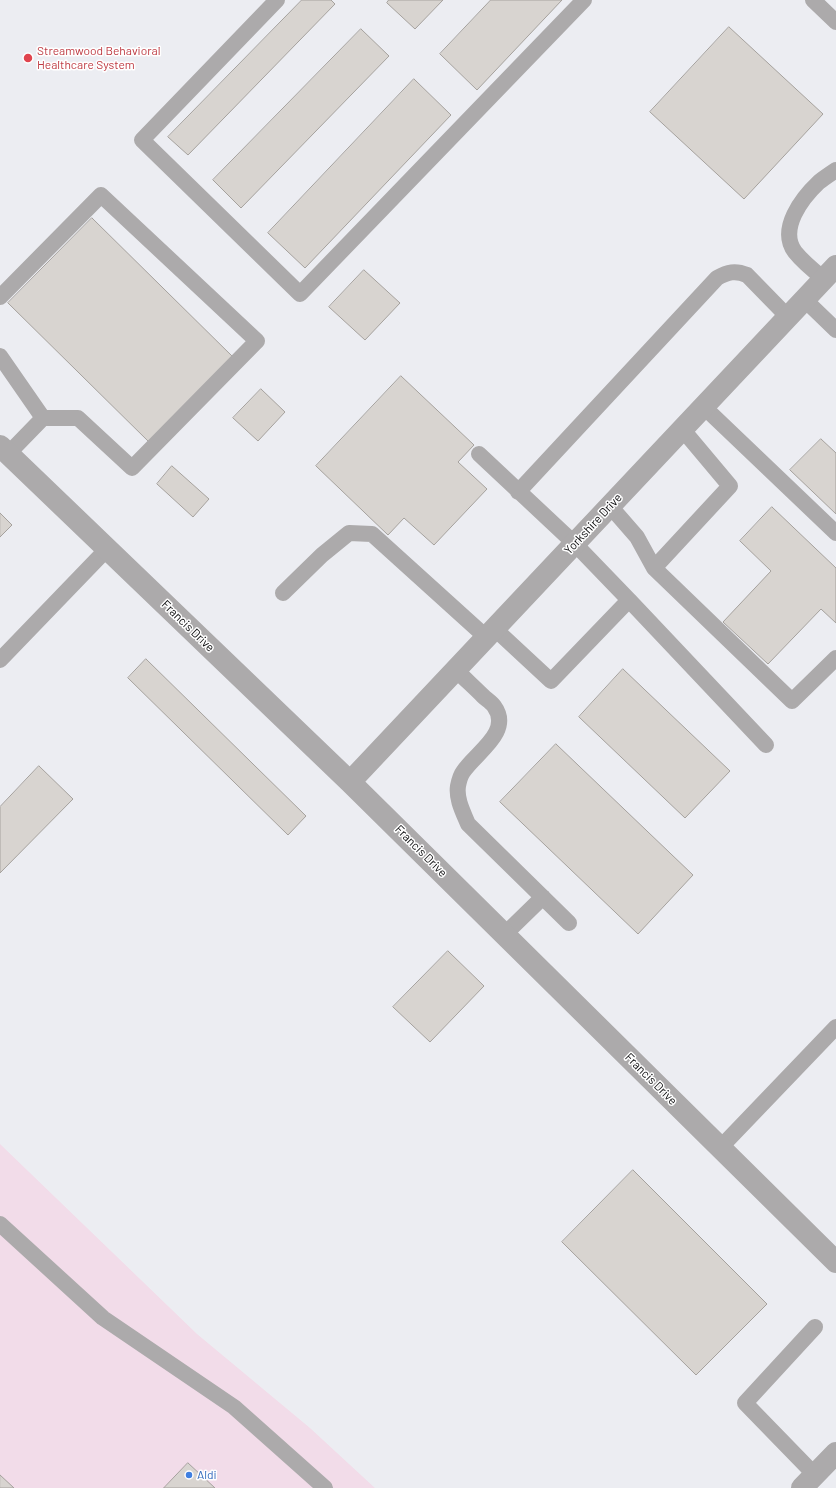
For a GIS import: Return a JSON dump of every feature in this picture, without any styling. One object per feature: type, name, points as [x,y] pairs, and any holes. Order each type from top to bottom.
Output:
[{"type":"street","name":"Yorkshire Drive","points":[[350,782],[830,273]]},
{"type":"street","name":"Francis Drive","points":[[4,450],[350,782],[836,1262]]},
{"type":"street","points":[[808,1482],[836,1453]]},
{"type":"lane","points":[[278,0],[142,140],[300,294],[584,0]]},
{"type":"lane","points":[[813,0],[836,22]]},
{"type":"lane","points":[[830,273],[804,262],[794,251],[788,238],[789,224],[799,206],[818,183],[836,170]]},
{"type":"lane","points":[[0,298],[101,195],[257,341],[132,468],[78,418],[43,418],[4,450]]},
{"type":"lane","points":[[518,492],[717,278],[728,272],[738,271],[747,275],[788,317]]},
{"type":"lane","points":[[805,300],[836,330]]},
{"type":"lane","points":[[0,356],[43,418]]},
{"type":"lane","points":[[704,407],[836,533]]},
{"type":"lane","points":[[654,568],[730,486],[682,430]]},
{"type":"lane","points":[[479,454],[575,544],[630,600],[766,745]]},
{"type":"lane","points":[[610,506],[636,537],[654,568],[792,701],[836,658]]},
{"type":"lane","points":[[283,593],[322,555],[350,533],[372,534],[491,634],[551,681],[630,600]]},
{"type":"lane","points":[[0,660],[107,549]]},
{"type":"lane","points":[[456,670],[494,707],[498,716],[499,729],[494,738],[463,772],[459,780],[458,798],[462,812],[468,824],[569,923]]},
{"type":"lane","points":[[505,934],[543,897]]},
{"type":"lane","points":[[720,1148],[836,1027]]},
{"type":"lane","points":[[0,1224],[103,1318],[234,1407],[325,1488]]},
{"type":"lane","points":[[808,1482],[745,1403],[815,1327]]},
{"type":"shaded area","points":[[0,1144],[197,1334],[310,1428],[375,1488],[0,1488]]},
{"type":"building","points":[[302,0],[331,0],[335,4],[188,155],[168,137]]},
{"type":"building","points":[[389,0],[443,0],[415,29],[387,3]]},
{"type":"building","points":[[491,0],[562,0],[477,90],[440,54]]},
{"type":"building","points":[[729,27],[823,114],[744,199],[650,112]]},
{"type":"building","points":[[361,29],[389,56],[241,208],[213,180]]},
{"type":"building","points":[[414,79],[451,115],[305,268],[268,233]]},
{"type":"building","points":[[92,218],[234,358],[150,443],[8,303]]},
{"type":"building","points":[[364,270],[400,303],[365,340],[329,307]]},
{"type":"building","points":[[401,376],[474,445],[458,462],[487,489],[434,545],[404,518],[388,535],[316,466]]},
{"type":"building","points":[[261,389],[285,412],[258,441],[233,418]]},
{"type":"building","points":[[821,439],[836,453],[836,514],[790,470]]},
{"type":"building","points":[[172,466],[209,499],[193,517],[157,484]]},
{"type":"building","points":[[772,507],[836,568],[836,623],[821,609],[768,664],[723,622],[771,571],[740,541]]},
{"type":"building","points":[[0,513],[12,525],[0,537]]},
{"type":"building","points":[[146,659],[306,816],[288,835],[128,678]]},
{"type":"building","points":[[623,669],[730,771],[685,818],[579,717]]},
{"type":"building","points":[[556,744],[693,875],[638,934],[500,802]]},
{"type":"building","points":[[39,766],[73,799],[0,873],[0,807]]},
{"type":"building","points":[[448,951],[484,986],[430,1042],[393,1007]]},
{"type":"building","points":[[633,1170],[767,1304],[696,1375],[562,1242]]},
{"type":"building","name":"Aldi","points":[[188,1463],[215,1488],[164,1488]]},
{"type":"building","points":[[0,1475],[14,1488],[0,1488]]},
{"type":"place","name":"Streamwood Behavioral Healthcare System","points":[[28,58]]},
{"type":"place","name":"Aldi","points":[[189,1475]]}]
